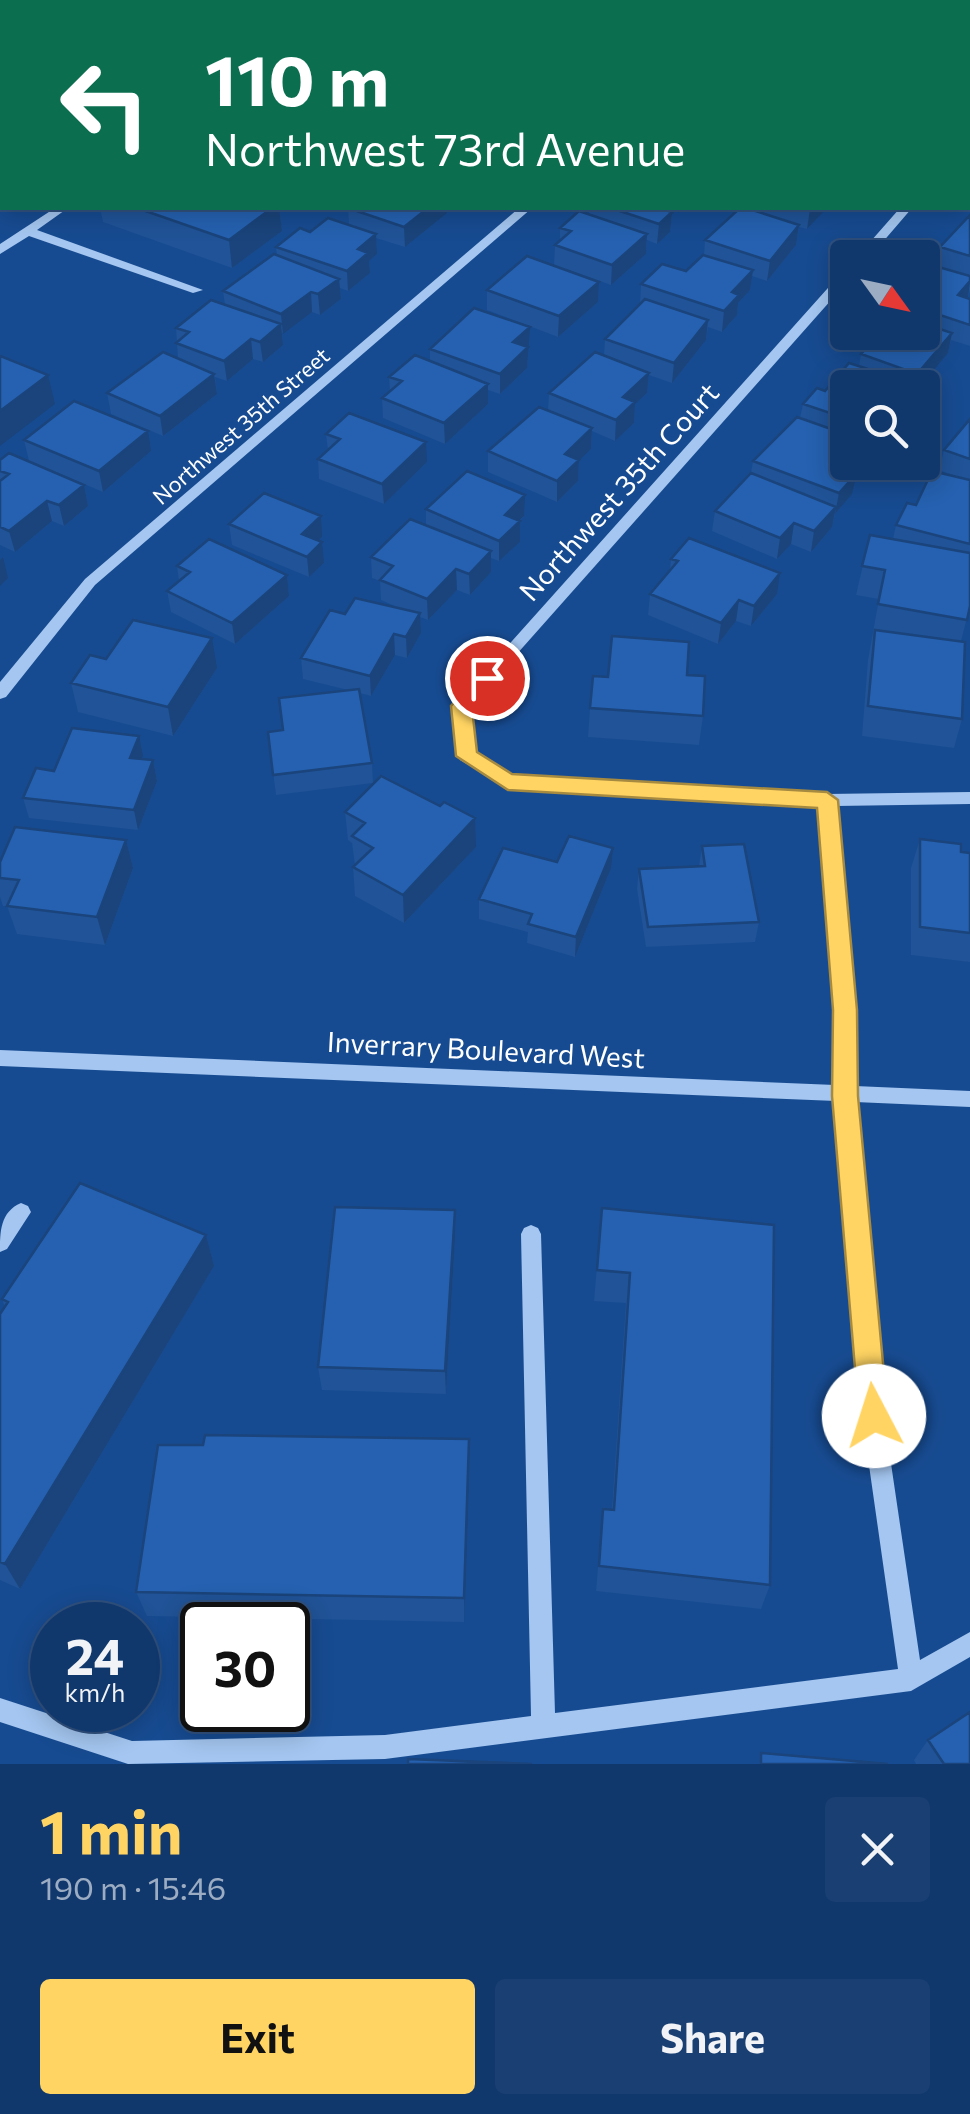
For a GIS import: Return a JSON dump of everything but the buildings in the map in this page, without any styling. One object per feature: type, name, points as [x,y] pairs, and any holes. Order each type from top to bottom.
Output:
[{"type":"street","points":[[0,250],[59,210]]},
{"type":"street","name":"Northwest 35th Street","points":[[0,693],[90,582],[524,210]]},
{"type":"street","points":[[878,240],[904,210]]},
{"type":"street","points":[[27,231],[197,290]]},
{"type":"street","name":"Northwest 35th Court","points":[[827,800],[508,782],[466,756],[461,706],[830,294]]},
{"type":"street","points":[[910,1679],[874,1416],[845,1096],[845,1010],[827,800],[970,798]]},
{"type":"street","name":"Inverrary Boulevard West","points":[[0,1058],[970,1099]]},
{"type":"street","points":[[0,1242],[21,1212]]},
{"type":"street","points":[[531,1234],[542,1727]]},
{"type":"street","points":[[0,1710],[132,1753],[385,1747],[910,1679],[970,1644]]},
{"type":"route","points":[[487,678],[461,706],[466,756],[508,782],[827,800],[845,1010],[845,1096],[874,1416]]}]
